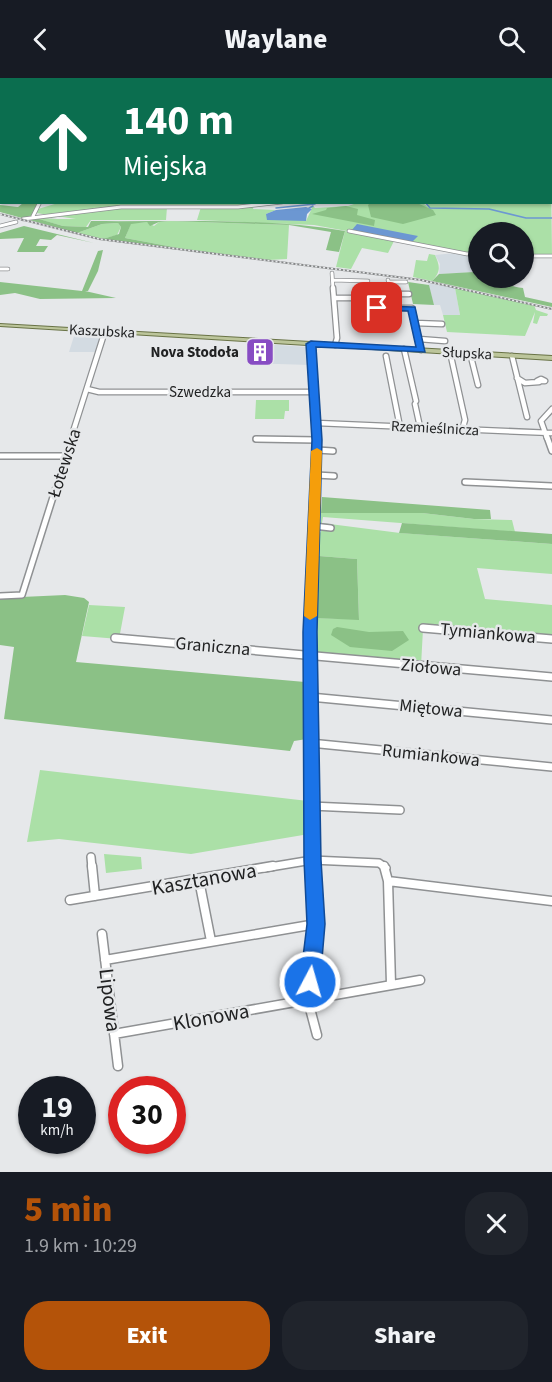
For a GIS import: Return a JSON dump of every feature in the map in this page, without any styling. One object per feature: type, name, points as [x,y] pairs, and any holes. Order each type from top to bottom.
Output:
[{"type":"main road","name":"Kaszubska","points":[[0,325],[311,344]]},
{"type":"main road","name":"Słupska","points":[[311,344],[552,358]]},
{"type":"street","points":[[33,216],[39,204]]},
{"type":"street","points":[[23,219],[121,207],[244,207],[267,204]]},
{"type":"street","points":[[0,226],[15,222]]},
{"type":"street","points":[[350,231],[468,254]]},
{"type":"street","points":[[534,257],[552,257]]},
{"type":"street","points":[[0,269],[8,269]]},
{"type":"street","points":[[332,273],[337,338],[335,345]]},
{"type":"street","points":[[333,280],[368,281]]},
{"type":"street","points":[[394,308],[389,281],[406,282]]},
{"type":"street","points":[[391,294],[409,294]]},
{"type":"street","points":[[334,298],[368,298]]},
{"type":"street","points":[[377,308],[412,308],[421,350]]},
{"type":"street","points":[[415,323],[442,324]]},
{"type":"street","name":"Łotewska","points":[[0,596],[22,595],[105,331]]},
{"type":"street","points":[[419,339],[445,340]]},
{"type":"street","points":[[311,344],[317,423],[310,656],[312,860],[316,924],[308,1001],[317,1035]]},
{"type":"street","points":[[404,349],[420,427]]},
{"type":"street","points":[[450,352],[465,420],[462,430]]},
{"type":"street","points":[[470,353],[478,385]]},
{"type":"street","points":[[386,356],[400,427]]},
{"type":"street","points":[[512,356],[527,417]]},
{"type":"street","points":[[516,378],[525,383],[538,382]]},
{"type":"street","name":"Szwedzka","points":[[87,389],[99,392],[315,392]]},
{"type":"street","points":[[552,409],[541,421],[544,434],[552,450]]},
{"type":"street","name":"Rzemieślnicza","points":[[317,423],[552,433]]},
{"type":"street","points":[[256,439],[317,440]]},
{"type":"street","points":[[317,450],[333,451]]},
{"type":"street","points":[[0,456],[66,456]]},
{"type":"street","points":[[316,475],[334,476]]},
{"type":"street","points":[[465,482],[552,486]]},
{"type":"street","points":[[314,526],[331,528]]},
{"type":"street","name":"Tymiankowa","points":[[423,628],[552,639]]},
{"type":"street","name":"Graniczna","points":[[115,638],[310,656]]},
{"type":"street","name":"Ziołowa","points":[[310,656],[552,678]]},
{"type":"street","name":"Miętowa","points":[[310,696],[552,720]]},
{"type":"street","name":"Rumiankowa","points":[[310,743],[552,766]]},
{"type":"street","points":[[311,806],[400,810]]},
{"type":"street","points":[[91,856],[95,896]]},
{"type":"street","name":"Kasztanowa","points":[[70,900],[312,860],[379,863],[386,868],[388,881]]},
{"type":"street","points":[[198,880],[211,941]]},
{"type":"street","points":[[391,984],[388,881],[552,901]]},
{"type":"street","points":[[105,960],[316,924]]},
{"type":"street","name":"Lipowa","points":[[102,934],[118,1066]]},
{"type":"street","name":"Klonowa","points":[[114,1034],[420,980]]},
{"type":"shaded area","points":[[455,253],[468,255],[468,273],[439,274],[440,264],[435,255]]},
{"type":"shaded area","points":[[428,283],[455,288],[460,315],[443,315],[440,305],[434,305]]},
{"type":"shaded area","points":[[75,333],[101,335],[96,352],[69,352]]},
{"type":"shaded area","points":[[251,343],[306,347],[310,365],[249,363]]},
{"type":"green space","points":[[22,204],[39,204],[33,216],[57,218],[39,219],[63,226],[88,227],[91,221],[170,221],[150,226],[147,222],[131,224],[125,238],[184,249],[103,239],[119,234],[121,227],[118,223],[102,224],[77,233],[0,212],[0,205],[18,207]]},
{"type":"green space","points":[[55,204],[254,204],[253,209],[276,210],[266,214],[306,221],[312,208],[309,208],[313,206],[315,208],[354,204],[424,204],[430,208],[427,204],[551,204],[552,257],[534,257],[534,222],[468,222],[468,253],[314,225],[197,220],[201,207],[167,207],[166,220],[91,220],[86,227],[63,226],[38,219],[76,219],[36,213],[38,209]]},
{"type":"green space","points":[[419,204],[433,210],[436,215],[403,224],[371,217],[368,205]]},
{"type":"green space","points":[[346,206],[358,209],[357,215],[375,220],[374,226],[312,214],[327,208]]},
{"type":"green space","points":[[170,221],[250,222],[282,224],[345,231],[339,252],[326,250],[331,232],[289,225]]},
{"type":"green space","points":[[147,222],[154,226],[159,222],[289,225],[287,259],[268,260],[184,249],[125,238],[131,223]]},
{"type":"green space","points":[[118,223],[121,227],[117,235],[103,239],[77,233],[102,224]]},
{"type":"green space","points":[[24,226],[94,243],[57,235],[51,240],[40,239],[36,246],[48,246],[44,252],[17,252],[24,238],[0,239],[0,233]]},
{"type":"green space","points":[[345,231],[394,241],[388,253],[362,248],[351,269],[336,267]]},
{"type":"green space","points":[[103,250],[98,271],[88,291],[85,291],[116,298],[40,299],[15,293],[0,295],[0,282],[82,291],[98,251]]},
{"type":"green space","points":[[429,254],[435,255],[438,262],[439,269],[435,278],[432,281],[413,277],[416,260],[427,261]]},
{"type":"green space","points":[[468,273],[468,288],[523,288],[525,297],[552,303],[552,307],[432,281],[439,274]]},
{"type":"green space","points":[[408,282],[429,285],[434,305],[413,304]]},
{"type":"green space","points":[[455,288],[534,305],[536,310],[548,314],[540,316],[537,324],[533,323],[535,312],[525,336],[447,332],[443,315],[460,315]]},
{"type":"green space","points":[[256,400],[289,400],[289,411],[285,411],[284,419],[255,419]]},
{"type":"green space","points":[[322,497],[490,510],[491,519],[422,513],[321,513]]},
{"type":"green space","points":[[321,513],[422,513],[474,519],[512,520],[515,532],[323,517],[322,523],[400,533],[552,544],[552,574],[477,568],[485,599],[552,605],[552,638],[423,629],[421,666],[320,656],[316,649],[316,618],[359,619],[357,559],[319,556],[320,533],[324,526],[321,523]]},
{"type":"green space","points":[[402,523],[552,534],[552,544],[399,533]]},
{"type":"green space","points":[[319,556],[357,559],[359,620],[316,618]]},
{"type":"green space","points":[[65,595],[84,598],[89,602],[76,662],[305,682],[307,739],[294,741],[290,751],[4,719],[14,647],[0,645],[0,598]]},
{"type":"green space","points":[[89,605],[125,607],[119,639],[82,636]]},
{"type":"green space","points":[[337,627],[369,632],[403,631],[409,640],[392,651],[350,647],[331,635],[333,629]]},
{"type":"green space","points":[[40,770],[308,801],[309,834],[191,854],[59,839],[27,842]]},
{"type":"green space","points":[[104,854],[141,857],[142,869],[106,873]]},
{"type":"water","points":[[306,207],[312,209],[307,214],[306,221],[267,220],[266,214],[276,210]]},
{"type":"water","points":[[357,224],[418,236],[412,242],[351,231]]},
{"type":"waterway","points":[[276,208],[315,204]]},
{"type":"waterway","points":[[427,204],[430,208],[489,209],[526,218],[552,218]]},
{"type":"waterway","points":[[309,208],[313,206]]},
{"type":"railway","points":[[0,214],[99,239],[421,280],[552,309]]},
{"type":"slow traffic","points":[[310,616],[317,451]]},
{"type":"place","name":"Nova Stodoła","points":[[260,352]]},
{"type":"route","points":[[310,982],[316,924],[312,860],[310,632],[317,440],[311,344],[421,350],[412,308],[377,308]]}]
